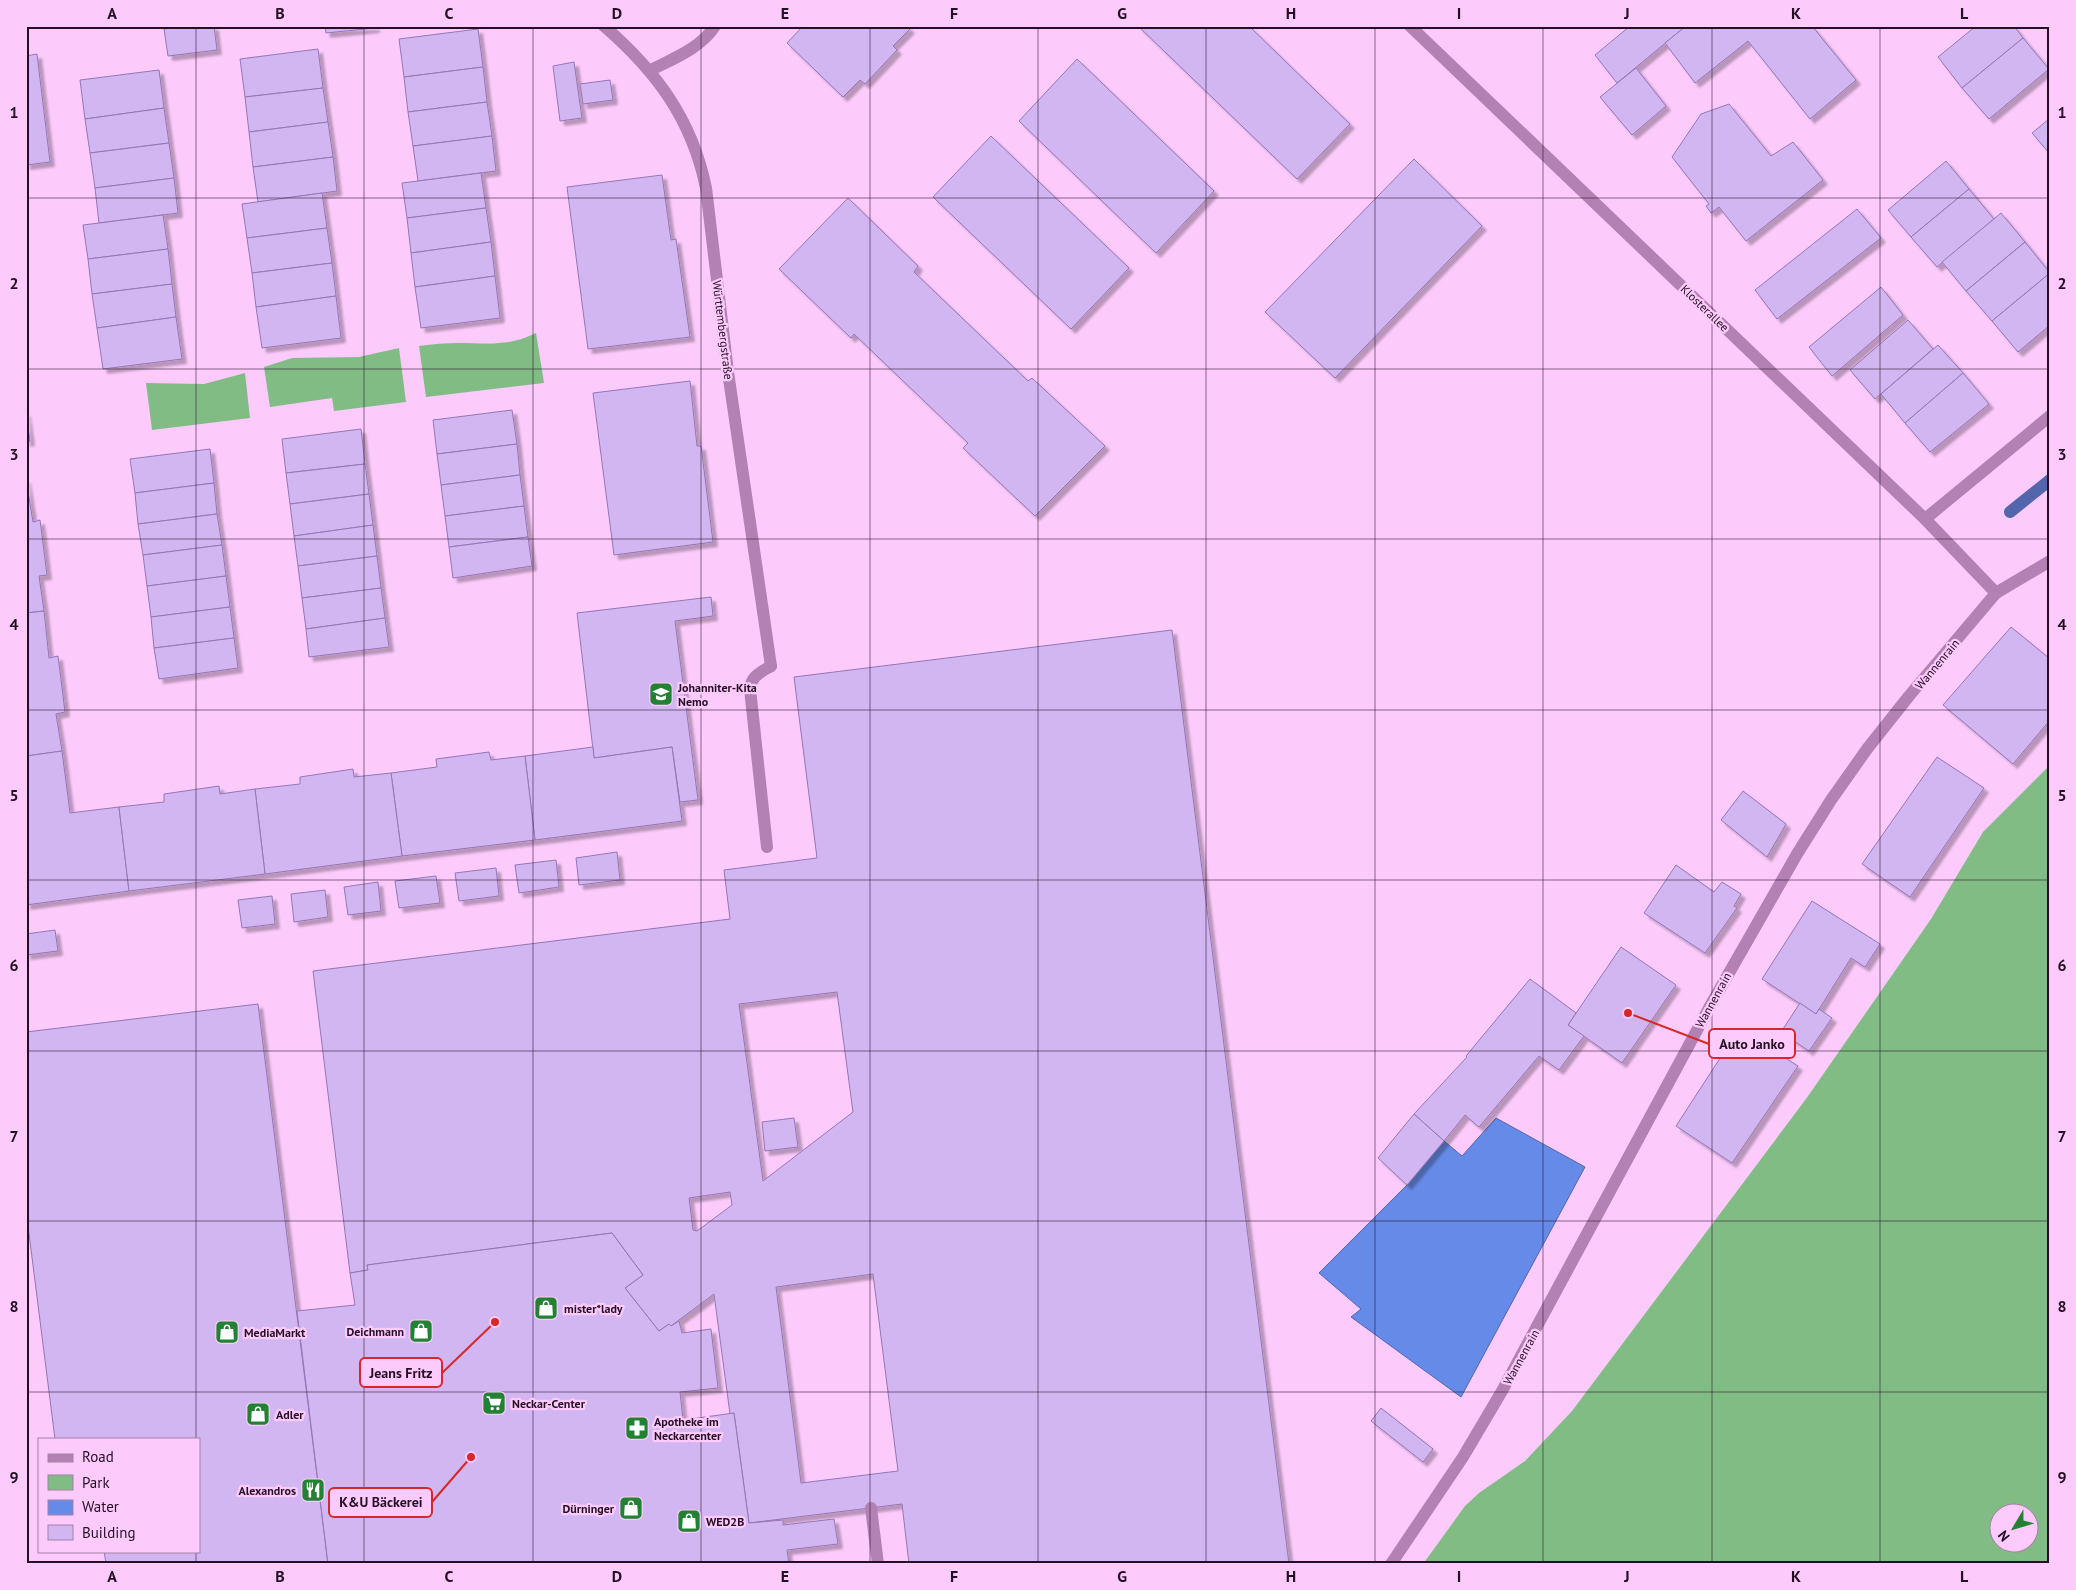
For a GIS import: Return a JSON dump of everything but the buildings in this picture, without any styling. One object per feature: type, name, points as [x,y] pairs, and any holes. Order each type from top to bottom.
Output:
[{"type":"street","name":"Württembergstraße","points":[[604,26],[649,71],[683,120],[696,150],[706,188],[728,372],[771,666],[755,676],[750,688],[767,848]]},
{"type":"street","points":[[649,71],[693,48],[703,41],[715,26]]},
{"type":"street","name":"Klosterallee","points":[[1410,26],[1925,519],[1996,593]]},
{"type":"street","points":[[1925,519],[2050,416]]},
{"type":"street","name":"Wannenrain","points":[[1390,1564],[1463,1457],[1494,1405],[1709,1008],[1797,854],[1831,800],[1867,749],[1996,593],[2050,561]]},
{"type":"street","points":[[871,1508],[878,1564]]},
{"type":"green space","points":[[536,333],[544,383],[426,397],[419,346],[449,343],[489,344],[507,342]]},
{"type":"green space","points":[[399,348],[406,402],[334,411],[332,398],[270,407],[264,367],[292,358],[359,357]]},
{"type":"green space","points":[[245,373],[250,418],[152,430],[146,383],[204,384]]},
{"type":"green space","points":[[2050,765],[2050,1564],[1423,1564],[1465,1506],[1479,1493],[1525,1461],[1572,1411],[1806,1099],[1931,919],[1983,832]]},
{"type":"water","points":[[1496,1118],[1585,1167],[1461,1397],[1351,1317],[1361,1309],[1319,1273],[1407,1185],[1444,1141],[1462,1156]]},
{"type":"waterway","points":[[2010,512],[2050,480]]},
{"type":"place","name":"Johanniter-Kita Nemo","points":[[661,694]]},
{"type":"place","name":"Auto Janko","points":[[1628,1013]]},
{"type":"place","name":"mister*lady","points":[[546,1308]]},
{"type":"place","name":"Jeans Fritz","points":[[495,1322]]},
{"type":"place","name":"Deichmann","points":[[421,1331]]},
{"type":"place","name":"MediaMarkt","points":[[227,1332]]},
{"type":"place","name":"Neckar-Center","points":[[494,1403]]},
{"type":"place","name":"Adler","points":[[258,1414]]},
{"type":"place","name":"Apotheke im Neckarcenter","points":[[637,1428]]},
{"type":"place","name":"K&U Bäckerei","points":[[471,1457]]},
{"type":"place","name":"Alexandros","points":[[313,1490]]},
{"type":"place","name":"Dürninger","points":[[631,1508]]},
{"type":"place","name":"WED2B","points":[[689,1521]]}]
